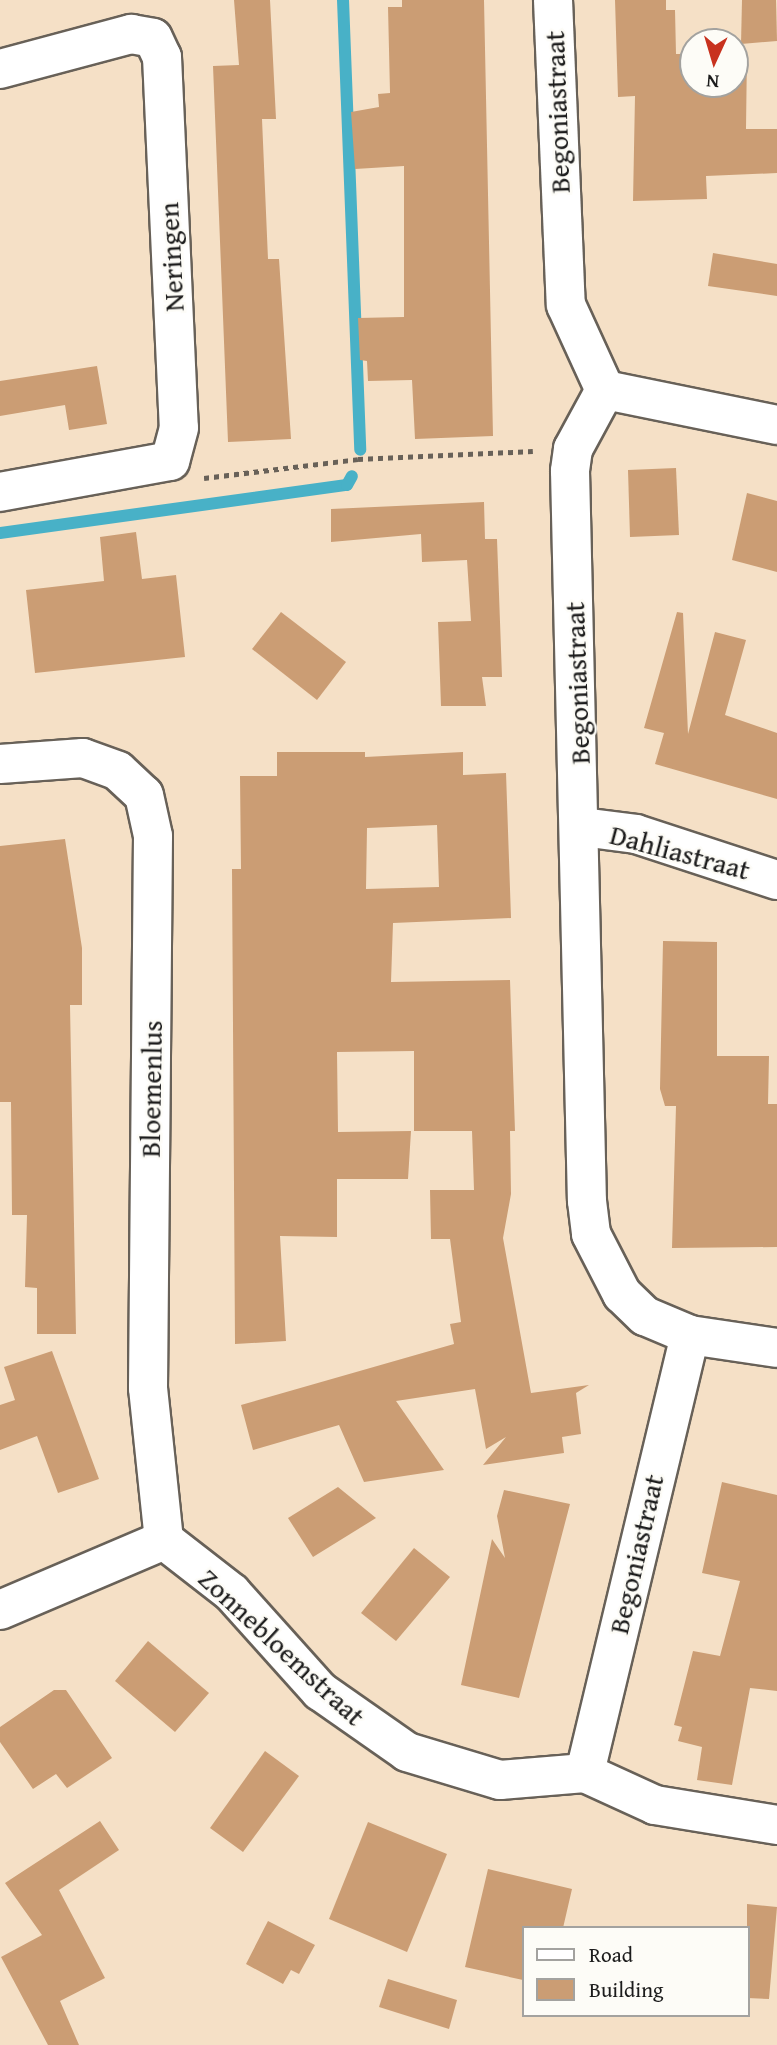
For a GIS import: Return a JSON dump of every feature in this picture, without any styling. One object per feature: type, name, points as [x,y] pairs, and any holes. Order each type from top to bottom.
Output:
[{"type":"street","name":"Begoniastraat","points":[[553,0],[566,305],[605,390],[573,449],[591,1234],[622,1294],[646,1316],[690,1335],[777,1348]]},
{"type":"street","name":"Neringen","points":[[0,69],[131,34],[153,38],[162,57],[179,428],[170,461]]},
{"type":"street","points":[[605,390],[777,425]]},
{"type":"street","points":[[0,492],[170,461]]},
{"type":"street","name":"Bloemenlus","points":[[0,764],[83,758],[118,771],[144,795],[153,836],[148,1388],[164,1540]]},
{"type":"street","name":"Dahliastraat","points":[[582,827],[635,834],[777,880]]},
{"type":"street","name":"Begoniastraat","points":[[585,1773],[690,1335]]},
{"type":"street","points":[[4,1598],[164,1540]]},
{"type":"street","name":"Zonnebloemstraat","points":[[164,1540],[232,1593],[320,1691],[407,1752],[500,1780],[585,1773],[655,1805],[777,1825]]},
{"type":"path","points":[[170,461],[208,480],[358,459],[573,449]]},
{"type":"building","points":[[234,0],[270,0],[276,119],[262,119],[268,259],[279,259],[291,439],[228,442],[213,66],[239,65]]},
{"type":"building","points":[[402,0],[484,0],[493,436],[415,439],[412,380],[368,381],[367,361],[360,360],[358,318],[404,317],[404,166],[355,169],[351,112],[379,107],[378,94],[390,93],[388,7],[402,7]]},
{"type":"building","points":[[615,0],[666,0],[666,10],[675,10],[679,98],[746,98],[746,129],[777,129],[777,173],[706,176],[707,199],[633,201],[635,96],[618,97]]},
{"type":"building","points":[[742,0],[776,0],[777,41],[749,43],[749,28],[741,28]]},
{"type":"building","points":[[713,253],[777,264],[777,296],[708,286]]},
{"type":"building","points":[[97,366],[107,424],[69,430],[65,405],[0,416],[0,381]]},
{"type":"building","points":[[676,468],[679,535],[630,537],[628,470]]},
{"type":"building","points":[[747,493],[777,501],[777,572],[732,560]]},
{"type":"building","points":[[484,502],[485,539],[497,539],[502,677],[482,677],[486,706],[441,706],[438,622],[471,621],[467,560],[422,562],[421,534],[331,542],[331,509]]},
{"type":"building","points":[[136,532],[142,579],[176,575],[185,657],[35,673],[26,590],[104,581],[100,537]]},
{"type":"building","points":[[281,612],[346,662],[317,700],[252,649]]},
{"type":"building","points":[[677,612],[683,613],[688,734],[715,632],[746,640],[725,715],[777,733],[777,799],[655,764],[664,733],[644,728]]},
{"type":"building","points":[[277,752],[365,752],[365,757],[463,752],[463,775],[506,773],[511,918],[393,923],[391,982],[510,980],[515,1131],[510,1131],[511,1194],[503,1238],[531,1393],[589,1385],[576,1393],[581,1434],[562,1437],[564,1453],[483,1465],[506,1437],[486,1449],[475,1389],[396,1401],[444,1470],[364,1482],[339,1425],[253,1450],[241,1405],[454,1344],[450,1324],[461,1322],[450,1239],[431,1239],[430,1190],[474,1190],[472,1131],[414,1131],[414,1051],[337,1052],[338,1132],[411,1131],[408,1179],[337,1179],[337,1237],[280,1236],[286,1341],[235,1344],[232,869],[241,869],[240,776],[277,776]],"holes":[[[437,825],[439,887],[366,889],[367,828]]]},
{"type":"building","points":[[65,839],[82,948],[82,1005],[70,1005],[76,1334],[37,1334],[37,1288],[25,1287],[27,1215],[12,1215],[11,1102],[0,1102],[0,846]]},
{"type":"building","points":[[663,941],[717,942],[717,1056],[769,1056],[768,1104],[777,1104],[777,1247],[672,1248],[676,1106],[665,1106],[660,1089]]},
{"type":"building","points":[[52,1351],[99,1479],[58,1493],[37,1436],[0,1450],[0,1405],[15,1400],[4,1367]]},
{"type":"building","points":[[722,1482],[777,1495],[777,1691],[750,1688],[732,1785],[697,1780],[702,1747],[678,1741],[682,1727],[674,1725],[693,1651],[720,1656],[740,1581],[702,1573]]},
{"type":"building","points":[[338,1487],[376,1518],[313,1557],[288,1518]]},
{"type":"building","points":[[504,1490],[570,1504],[519,1698],[461,1685],[492,1539],[505,1558],[497,1516]]},
{"type":"building","points":[[414,1548],[450,1577],[396,1641],[361,1613]]},
{"type":"building","points":[[148,1641],[209,1693],[175,1732],[115,1681]]},
{"type":"building","points":[[54,1690],[66,1690],[112,1758],[67,1788],[56,1774],[33,1789],[0,1742],[0,1727]]},
{"type":"building","points":[[265,1751],[299,1776],[243,1852],[210,1828]]},
{"type":"building","points":[[100,1821],[119,1850],[59,1890],[105,1978],[60,2001],[79,2045],[48,2045],[1,1957],[42,1935],[5,1883]]},
{"type":"building","points":[[368,1822],[447,1854],[407,1952],[329,1919]]},
{"type":"building","points":[[488,1869],[572,1889],[563,1926],[522,1926],[522,1980],[465,1967]]},
{"type":"building","points":[[747,1904],[777,1907],[769,1999],[749,1998]]},
{"type":"building","points":[[268,1921],[315,1945],[299,1974],[291,1970],[283,1984],[246,1964]]},
{"type":"building","points":[[388,1979],[457,2000],[449,2029],[379,2007]]},
{"type":"waterway","points":[[343,0],[360,450]]},
{"type":"waterway","points":[[0,533],[347,485],[352,476]]}]
